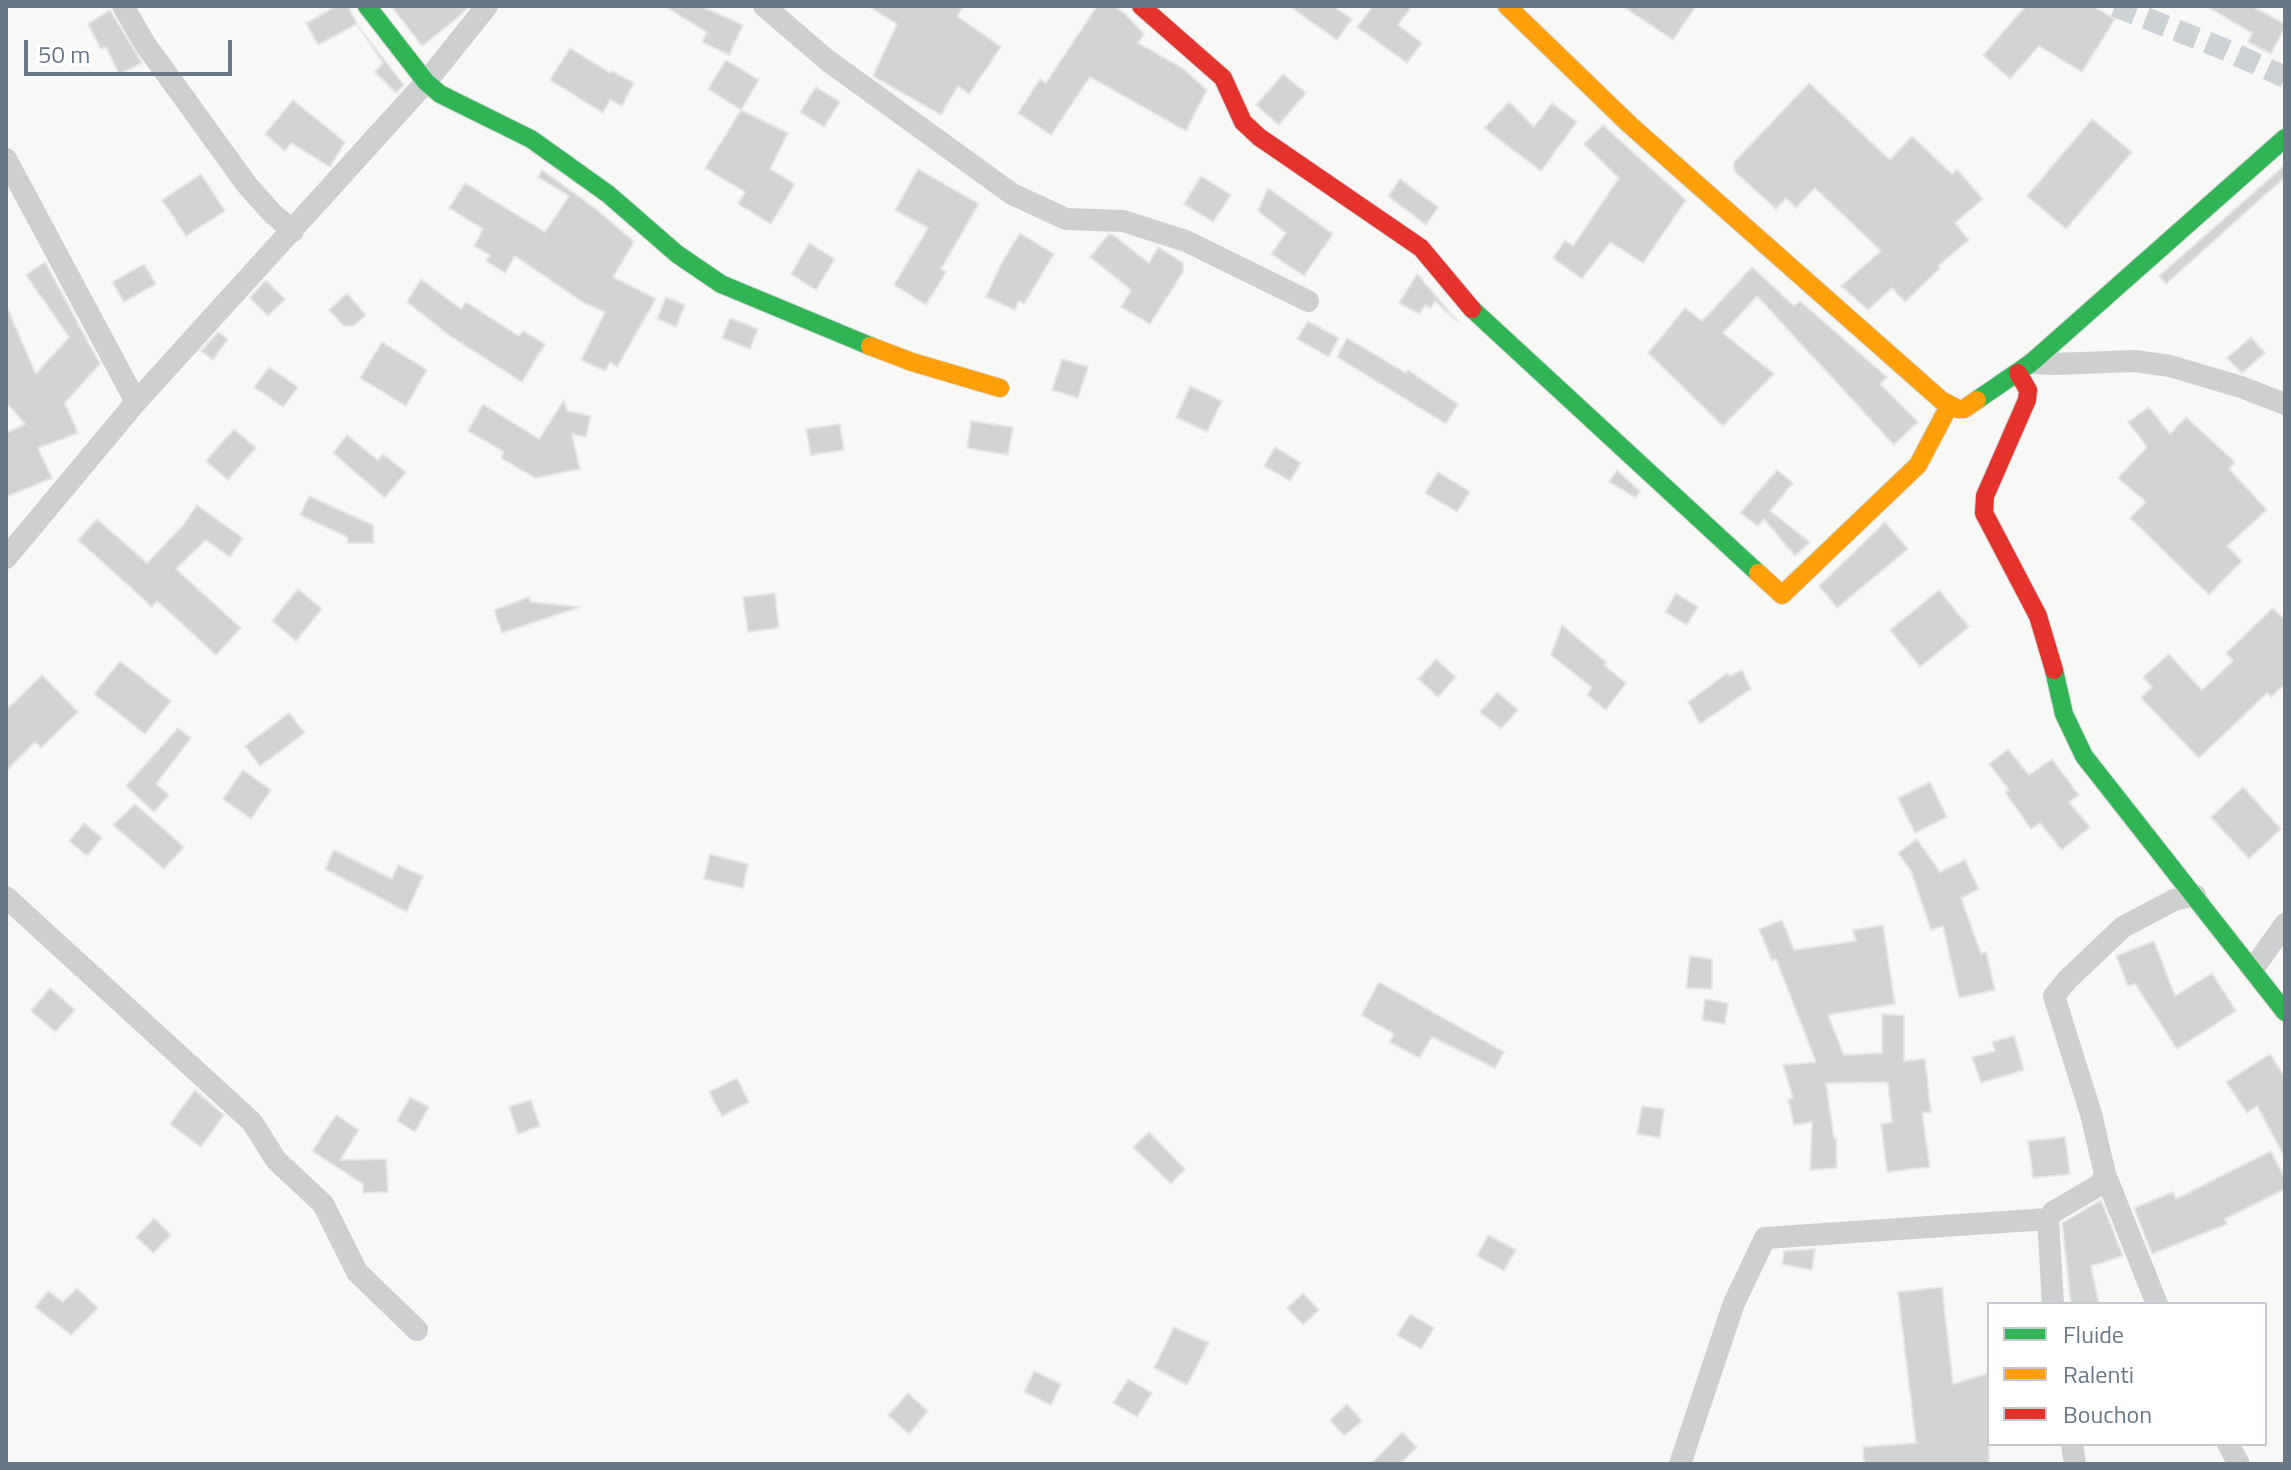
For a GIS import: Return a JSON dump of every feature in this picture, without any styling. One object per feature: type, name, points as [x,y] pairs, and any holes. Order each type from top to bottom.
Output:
[{"type":"street","points":[[123,6],[145,44],[247,185],[293,231]]},
{"type":"street","points":[[367,6],[426,82],[440,94],[531,139],[608,194],[677,254],[721,284],[839,335],[912,362],[1000,388]]},
{"type":"street","points":[[6,558],[136,402],[426,82],[487,6]]},
{"type":"street","points":[[764,6],[827,60],[1012,194],[1066,219],[1123,221],[1186,241],[1308,301]]},
{"type":"street","points":[[1141,6],[1223,78],[1243,122],[1259,137],[1421,248],[1481,320],[1782,595],[1918,465],[1949,406]]},
{"type":"street","points":[[1507,6],[1630,125],[1949,406],[1964,409],[2024,368],[2285,138]]},
{"type":"street","points":[[6,159],[136,402]]},
{"type":"street","points":[[2024,368],[2135,361],[2170,366],[2285,404]]},
{"type":"street","points":[[2024,368],[2027,400],[1985,496],[1984,513],[2038,616],[2064,714],[2084,756],[2285,1012]]},
{"type":"street","points":[[2156,1302],[2105,1174],[2091,1114],[2054,996],[2123,927],[2174,900],[2195,895]]},
{"type":"street","points":[[6,897],[252,1122],[276,1160],[323,1204],[357,1272],[417,1330]]},
{"type":"street","points":[[2253,969],[2285,924]]},
{"type":"street","points":[[2053,1302],[2048,1219],[2053,1212],[2101,1184],[2105,1174]]},
{"type":"street","points":[[1680,1464],[1734,1303],[1765,1238],[2048,1219]]},
{"type":"street","points":[[2229,1446],[2239,1464]]},
{"type":"building","points":[[337,6],[348,6],[357,24],[318,45],[306,23]]},
{"type":"building","points":[[391,6],[469,6],[422,46]]},
{"type":"building","points":[[664,6],[700,6],[743,25],[729,55],[702,42],[707,32]]},
{"type":"building","points":[[868,6],[964,6],[957,16],[1001,47],[969,94],[958,86],[941,115],[873,76],[897,24]]},
{"type":"building","points":[[1097,6],[1113,6],[1124,13],[1144,34],[1138,43],[1184,69],[1207,90],[1186,131],[1090,77],[1051,135],[1018,113],[1040,79],[1046,83]]},
{"type":"building","points":[[1289,6],[1333,6],[1352,19],[1337,40]]},
{"type":"building","points":[[1373,6],[1412,6],[1398,25],[1422,43],[1407,63],[1357,27]]},
{"type":"building","points":[[1622,6],[1696,6],[1673,40]]},
{"type":"building","points":[[2026,6],[2093,6],[2115,19],[2082,72],[2039,46],[2010,79],[1983,55]]},
{"type":"building","points":[[2206,6],[2252,6],[2285,24],[2285,27],[2271,54],[2248,42],[2252,33]]},
{"type":"building","points":[[110,10],[142,63],[119,74],[106,47],[101,49],[88,24]]},
{"type":"building","points":[[358,26],[404,85],[396,93],[375,72],[383,63]]},
{"type":"building","points":[[570,48],[610,73],[612,71],[634,83],[622,106],[610,100],[603,113],[550,80]]},
{"type":"building","points":[[726,60],[759,80],[741,110],[708,89]]},
{"type":"building","points":[[1283,74],[1306,93],[1279,125],[1256,105]]},
{"type":"building","points":[[1809,83],[1890,160],[1912,136],[1952,174],[1957,169],[1983,199],[1955,223],[1969,240],[1938,266],[1940,268],[1905,302],[1892,288],[1868,310],[1841,286],[1881,251],[1815,188],[1796,208],[1786,198],[1776,209],[1734,171],[1734,162]]},
{"type":"building","points":[[816,87],[840,102],[824,127],[800,112]]},
{"type":"building","points":[[293,100],[345,142],[330,167],[291,143],[285,151],[265,134]]},
{"type":"building","points":[[1509,102],[1534,127],[1552,103],[1577,122],[1541,171],[1484,128]]},
{"type":"building","points":[[741,110],[788,133],[770,169],[795,184],[771,224],[738,204],[745,192],[705,168]]},
{"type":"building","points":[[2092,119],[2132,152],[2066,229],[2027,196]]},
{"type":"building","points":[[1603,125],[1686,200],[1643,263],[1610,242],[1582,279],[1553,258],[1565,240],[1573,246],[1619,178],[1584,144]]},
{"type":"building","points":[[2285,165],[2285,177],[2166,284],[2159,276]]},
{"type":"building","points":[[918,169],[979,204],[941,269],[946,272],[926,305],[894,285],[928,228],[895,210]]},
{"type":"building","points":[[542,170],[596,209],[634,242],[613,277],[656,299],[617,367],[610,362],[605,371],[581,360],[605,312],[584,303],[515,256],[505,273],[486,261],[490,255],[474,246],[483,229],[449,208],[465,183],[545,232],[569,196],[538,177]]},
{"type":"building","points":[[201,174],[225,211],[186,236],[162,200]]},
{"type":"building","points":[[1201,176],[1231,195],[1213,222],[1184,204]]},
{"type":"building","points":[[1400,179],[1438,207],[1426,225],[1388,196]]},
{"type":"building","points":[[1268,188],[1333,234],[1304,276],[1271,254],[1286,233],[1258,211]]},
{"type":"building","points":[[1020,233],[1054,254],[1024,304],[1019,301],[1015,310],[986,297]]},
{"type":"building","points":[[1109,234],[1149,263],[1158,247],[1183,263],[1183,272],[1150,324],[1121,307],[1131,290],[1090,257]]},
{"type":"building","points":[[809,243],[835,259],[816,290],[791,274]]},
{"type":"building","points":[[45,262],[100,364],[65,403],[78,433],[38,448],[52,478],[6,497],[6,433],[25,424],[6,402],[6,305],[36,374],[69,337],[26,275]]},
{"type":"building","points":[[144,264],[156,284],[124,302],[112,282]]},
{"type":"building","points":[[1752,267],[1794,306],[1800,301],[1887,377],[1880,384],[1918,422],[1894,445],[1757,296],[1723,333],[1774,374],[1723,426],[1648,353],[1685,308],[1702,321]]},
{"type":"building","points":[[1417,274],[1458,322],[1435,301],[1431,308],[1425,305],[1419,314],[1399,303]]},
{"type":"building","points":[[421,279],[461,309],[466,302],[519,336],[523,331],[545,344],[522,382],[450,336],[407,302]]},
{"type":"building","points":[[266,280],[285,299],[268,316],[250,298]]},
{"type":"building","points":[[347,293],[366,315],[353,326],[344,326],[329,310]]},
{"type":"building","points":[[666,297],[685,305],[676,327],[657,319]]},
{"type":"building","points":[[730,318],[758,329],[750,349],[722,338]]},
{"type":"building","points":[[1308,321],[1339,338],[1329,357],[1297,339]]},
{"type":"building","points":[[218,332],[228,339],[213,360],[201,351]]},
{"type":"building","points":[[2251,337],[2265,353],[2242,373],[2227,358]]},
{"type":"building","points":[[1347,338],[1406,373],[1408,370],[1458,404],[1446,424],[1337,357]]},
{"type":"building","points":[[382,342],[427,370],[406,406],[360,378]]},
{"type":"building","points":[[1062,359],[1088,367],[1078,398],[1052,390]]},
{"type":"building","points":[[269,367],[298,387],[283,407],[254,387]]},
{"type":"building","points":[[1190,386],[1222,401],[1207,432],[1176,417]]},
{"type":"building","points":[[564,400],[567,411],[591,416],[586,437],[572,434],[580,469],[535,478],[501,458],[504,452],[468,431],[483,404],[539,439]]},
{"type":"building","points":[[2149,407],[2170,434],[2186,417],[2235,462],[2229,469],[2267,510],[2227,546],[2242,561],[2209,595],[2130,518],[2146,502],[2118,478],[2147,447],[2128,422]]},
{"type":"building","points":[[971,421],[1013,427],[1008,455],[967,448]]},
{"type":"building","points":[[840,424],[844,450],[811,455],[806,429]]},
{"type":"building","points":[[234,429],[256,448],[228,480],[206,461]]},
{"type":"building","points":[[347,435],[378,460],[383,454],[406,472],[385,498],[333,453]]},
{"type":"building","points":[[1275,447],[1301,463],[1290,481],[1264,466]]},
{"type":"building","points":[[1617,470],[1640,491],[1636,498],[1609,482]]},
{"type":"building","points":[[1777,470],[1793,483],[1770,511],[1810,542],[1795,556],[1764,519],[1758,526],[1740,513]]},
{"type":"building","points":[[1438,472],[1470,492],[1457,512],[1425,493]]},
{"type":"building","points":[[309,496],[373,525],[374,543],[348,543],[347,537],[300,515]]},
{"type":"building","points":[[197,505],[243,538],[230,557],[206,540],[176,569],[241,628],[216,655],[157,601],[152,607],[78,540],[97,519],[147,563],[185,523]]},
{"type":"building","points":[[1885,522],[1908,549],[1837,608],[1819,586]]},
{"type":"building","points":[[298,589],[322,609],[296,641],[272,621]]},
{"type":"building","points":[[1939,590],[1969,627],[1920,667],[1890,630]]},
{"type":"building","points":[[775,593],[779,628],[748,632],[743,597]]},
{"type":"building","points":[[1676,593],[1698,607],[1687,625],[1665,612]]},
{"type":"building","points":[[529,597],[531,602],[580,607],[502,633],[494,610]]},
{"type":"building","points":[[2273,608],[2285,620],[2285,684],[2271,697],[2267,693],[2199,758],[2141,698],[2152,687],[2143,677],[2169,654],[2202,690],[2233,661],[2226,653]]},
{"type":"building","points":[[1562,625],[1626,683],[1606,710],[1587,695],[1592,688],[1551,655]]},
{"type":"building","points":[[1436,659],[1456,677],[1438,697],[1418,679]]},
{"type":"building","points":[[120,661],[171,701],[145,734],[94,694]]},
{"type":"building","points":[[1742,670],[1751,689],[1700,724],[1688,702],[1727,673],[1730,676]]},
{"type":"building","points":[[42,675],[78,712],[41,748],[35,742],[6,771],[6,710]]},
{"type":"building","points":[[1497,692],[1518,710],[1501,729],[1480,712]]},
{"type":"building","points":[[289,713],[305,733],[260,766],[245,746]]},
{"type":"building","points":[[178,728],[191,738],[156,784],[169,795],[154,812],[126,786]]},
{"type":"building","points":[[2008,749],[2029,775],[2052,759],[2079,795],[2069,802],[2090,827],[2062,850],[2040,823],[2031,829],[2005,792],[2009,790],[1989,764]]},
{"type":"building","points":[[243,770],[271,790],[251,819],[223,799]]},
{"type":"building","points":[[1930,782],[1947,817],[1915,833],[1898,798]]},
{"type":"building","points":[[2243,787],[2281,829],[2249,859],[2211,817]]},
{"type":"building","points":[[135,804],[184,847],[164,869],[113,825]]},
{"type":"building","points":[[84,823],[102,838],[87,856],[69,841]]},
{"type":"building","points":[[1917,839],[1940,872],[1965,860],[1979,889],[1961,898],[1981,954],[1986,952],[1995,990],[1959,998],[1943,926],[1931,930],[1911,871],[1898,853]]},
{"type":"building","points":[[334,850],[392,879],[398,865],[423,876],[407,912],[325,869]]},
{"type":"building","points":[[710,854],[748,864],[743,888],[704,879]]},
{"type":"building","points":[[1782,920],[1794,950],[1856,941],[1853,930],[1883,925],[1895,1004],[1828,1015],[1844,1055],[1882,1053],[1882,1014],[1904,1015],[1904,1061],[1925,1059],[1931,1112],[1922,1113],[1930,1167],[1887,1172],[1881,1124],[1892,1122],[1888,1082],[1826,1083],[1836,1138],[1837,1168],[1810,1170],[1812,1122],[1794,1125],[1788,1100],[1793,1098],[1783,1065],[1816,1062],[1776,959],[1772,961],[1759,929]]},
{"type":"building","points":[[2154,941],[2175,996],[2212,973],[2236,1011],[2177,1049],[2135,984],[2128,986],[2116,956]]},
{"type":"building","points":[[1690,956],[1712,959],[1712,989],[1686,988]]},
{"type":"building","points":[[1379,982],[1504,1052],[1495,1068],[1432,1037],[1419,1058],[1389,1042],[1394,1034],[1361,1015]]},
{"type":"building","points":[[50,988],[75,1010],[55,1032],[31,1011]]},
{"type":"building","points":[[1705,999],[1728,1003],[1725,1024],[1702,1020]]},
{"type":"building","points":[[2014,1036],[2024,1070],[1981,1083],[1972,1057],[1995,1051],[1992,1042]]},
{"type":"building","points":[[2270,1054],[2285,1077],[2285,1158],[2257,1106],[2247,1113],[2226,1082]]},
{"type":"building","points":[[737,1078],[749,1102],[722,1116],[709,1092]]},
{"type":"building","points":[[195,1090],[224,1115],[201,1147],[170,1124]]},
{"type":"building","points":[[410,1097],[429,1107],[415,1132],[397,1121]]},
{"type":"building","points":[[531,1100],[540,1126],[518,1134],[509,1107]]},
{"type":"building","points":[[1642,1106],[1664,1109],[1660,1138],[1637,1134]]},
{"type":"building","points":[[336,1115],[359,1130],[340,1160],[386,1159],[388,1192],[363,1193],[363,1184],[312,1151]]},
{"type":"building","points":[[1149,1132],[1185,1169],[1171,1184],[1133,1147]]},
{"type":"building","points":[[2065,1137],[2070,1174],[2033,1178],[2028,1141]]},
{"type":"building","points":[[2271,1151],[2285,1178],[2285,1189],[2225,1219],[2227,1224],[2152,1254],[2134,1208],[2173,1192],[2176,1199]]},
{"type":"building","points":[[2101,1200],[2123,1256],[2091,1266],[2099,1302],[2071,1302],[2062,1223]]},
{"type":"building","points":[[154,1218],[171,1235],[153,1253],[136,1237]]},
{"type":"building","points":[[1488,1235],[1516,1250],[1504,1271],[1477,1256]]},
{"type":"building","points":[[1815,1249],[1812,1270],[1782,1264],[1784,1251]]},
{"type":"building","points":[[1942,1287],[1953,1384],[1987,1374],[1989,1464],[1864,1464],[1863,1447],[1916,1443],[1898,1292]]},
{"type":"building","points":[[77,1288],[98,1308],[71,1335],[35,1307],[48,1291],[63,1302]]},
{"type":"building","points":[[1303,1293],[1319,1310],[1303,1325],[1287,1308]]},
{"type":"building","points":[[1410,1314],[1434,1328],[1421,1349],[1397,1335]]},
{"type":"building","points":[[1174,1327],[1209,1343],[1187,1385],[1154,1368]]},
{"type":"building","points":[[1034,1371],[1061,1384],[1051,1405],[1024,1392]]},
{"type":"building","points":[[1128,1379],[1152,1393],[1137,1417],[1113,1403]]},
{"type":"building","points":[[908,1393],[928,1411],[909,1434],[888,1415]]},
{"type":"building","points":[[1347,1404],[1362,1421],[1344,1436],[1330,1420]]},
{"type":"building","points":[[1402,1432],[1417,1447],[1400,1464],[1371,1464]]},
{"type":"tunnel","points":[[2115,6],[2285,77]]},
{"type":"traffic: fast","points":[[367,6],[426,82],[440,94],[531,139],[608,194],[677,254],[721,284],[870,346]]},
{"type":"traffic: fast","points":[[1977,400],[2031,363],[2285,138]]},
{"type":"traffic: fast","points":[[1472,309],[1758,573]]},
{"type":"traffic: fast","points":[[2054,670],[2064,714],[2084,756],[2285,1012]]},
{"type":"traffic: slow","points":[[1507,6],[1630,125],[1941,400],[1958,409],[1964,409],[1977,400]]},
{"type":"traffic: slow","points":[[870,346],[1000,388]]},
{"type":"traffic: slow","points":[[1758,573],[1782,595],[1918,465],[1949,406]]},
{"type":"traffic: jam","points":[[1141,6],[1223,78],[1243,122],[1259,137],[1421,248],[1472,309]]},
{"type":"traffic: jam","points":[[2018,373],[2028,390],[2027,400],[1985,496],[1984,513],[2038,616],[2054,670]]}]
